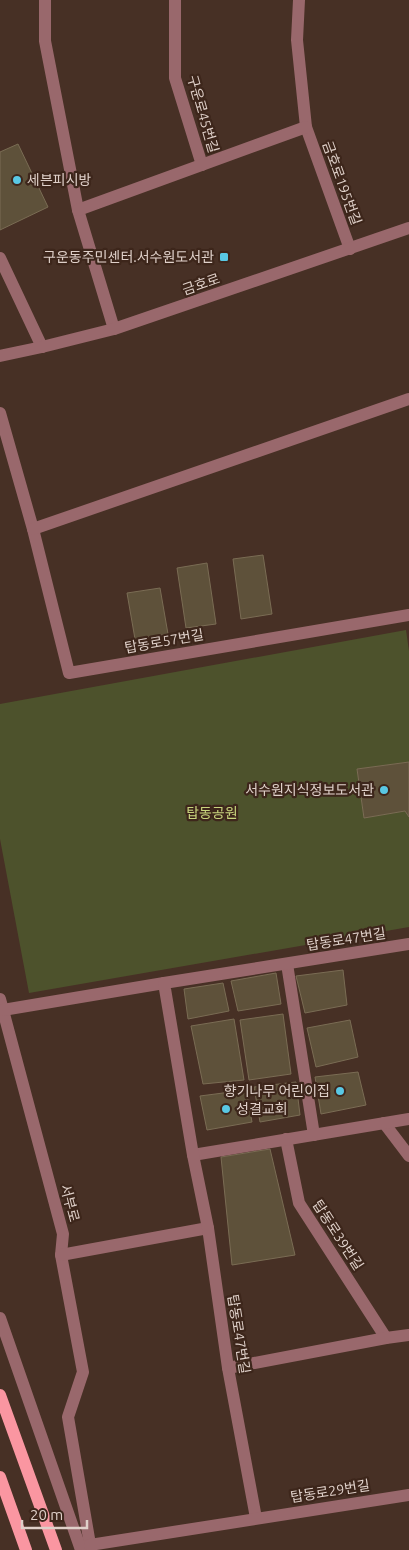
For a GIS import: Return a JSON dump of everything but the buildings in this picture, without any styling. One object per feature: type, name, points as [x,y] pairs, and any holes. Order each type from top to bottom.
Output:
[{"type":"main road","points":[[0,1395],[56,1550]]},
{"type":"main road","points":[[0,1477],[26,1550]]},
{"type":"street","points":[[45,0],[45,41],[78,210],[114,329]]},
{"type":"street","name":"구운로45번길","points":[[78,210],[202,165],[175,78],[175,0]]},
{"type":"street","name":"금호로195번길","points":[[299,0],[297,40],[306,128],[350,249]]},
{"type":"street","points":[[202,165],[306,128]]},
{"type":"street","name":"금호로","points":[[0,356],[114,329],[409,228]]},
{"type":"street","points":[[0,258],[42,347]]},
{"type":"street","points":[[33,530],[409,399]]},
{"type":"street","name":"탑동로57번길","points":[[0,413],[33,530],[69,672],[409,615]]},
{"type":"street","name":"탑동로47번길","points":[[256,1518],[228,1368],[208,1228],[164,983],[409,944]]},
{"type":"street","points":[[287,964],[314,1136]]},
{"type":"street","points":[[2,1004],[164,983]]},
{"type":"street","name":"서부로","points":[[2,1004],[63,1234],[61,1255],[83,1372],[68,1418],[87,1548]]},
{"type":"street","points":[[194,1155],[409,1119]]},
{"type":"street","points":[[384,1123],[409,1156]]},
{"type":"street","name":"탑동로39번길","points":[[286,1139],[299,1202],[386,1338]]},
{"type":"street","points":[[61,1255],[208,1228]]},
{"type":"street","points":[[0,1318],[87,1548],[256,1518]]},
{"type":"street","points":[[228,1368],[409,1335]]},
{"type":"street","name":"탑동로29번길","points":[[256,1518],[409,1495]]},
{"type":"green space","name":"탑동공원","points":[[406,630],[409,651],[409,762],[357,769],[364,818],[405,811],[409,817],[409,927],[29,993],[0,839],[0,704]]},
{"type":"place","name":"세븐피시방","points":[[17,180]]},
{"type":"place","name":"구운동주민센터.서수원도서관","points":[[224,257]]},
{"type":"place","name":"서수원지식정보도서관","points":[[384,790]]},
{"type":"place","name":"향기나무 어린이집","points":[[340,1091]]},
{"type":"place","name":"성결교회","points":[[226,1109]]}]
